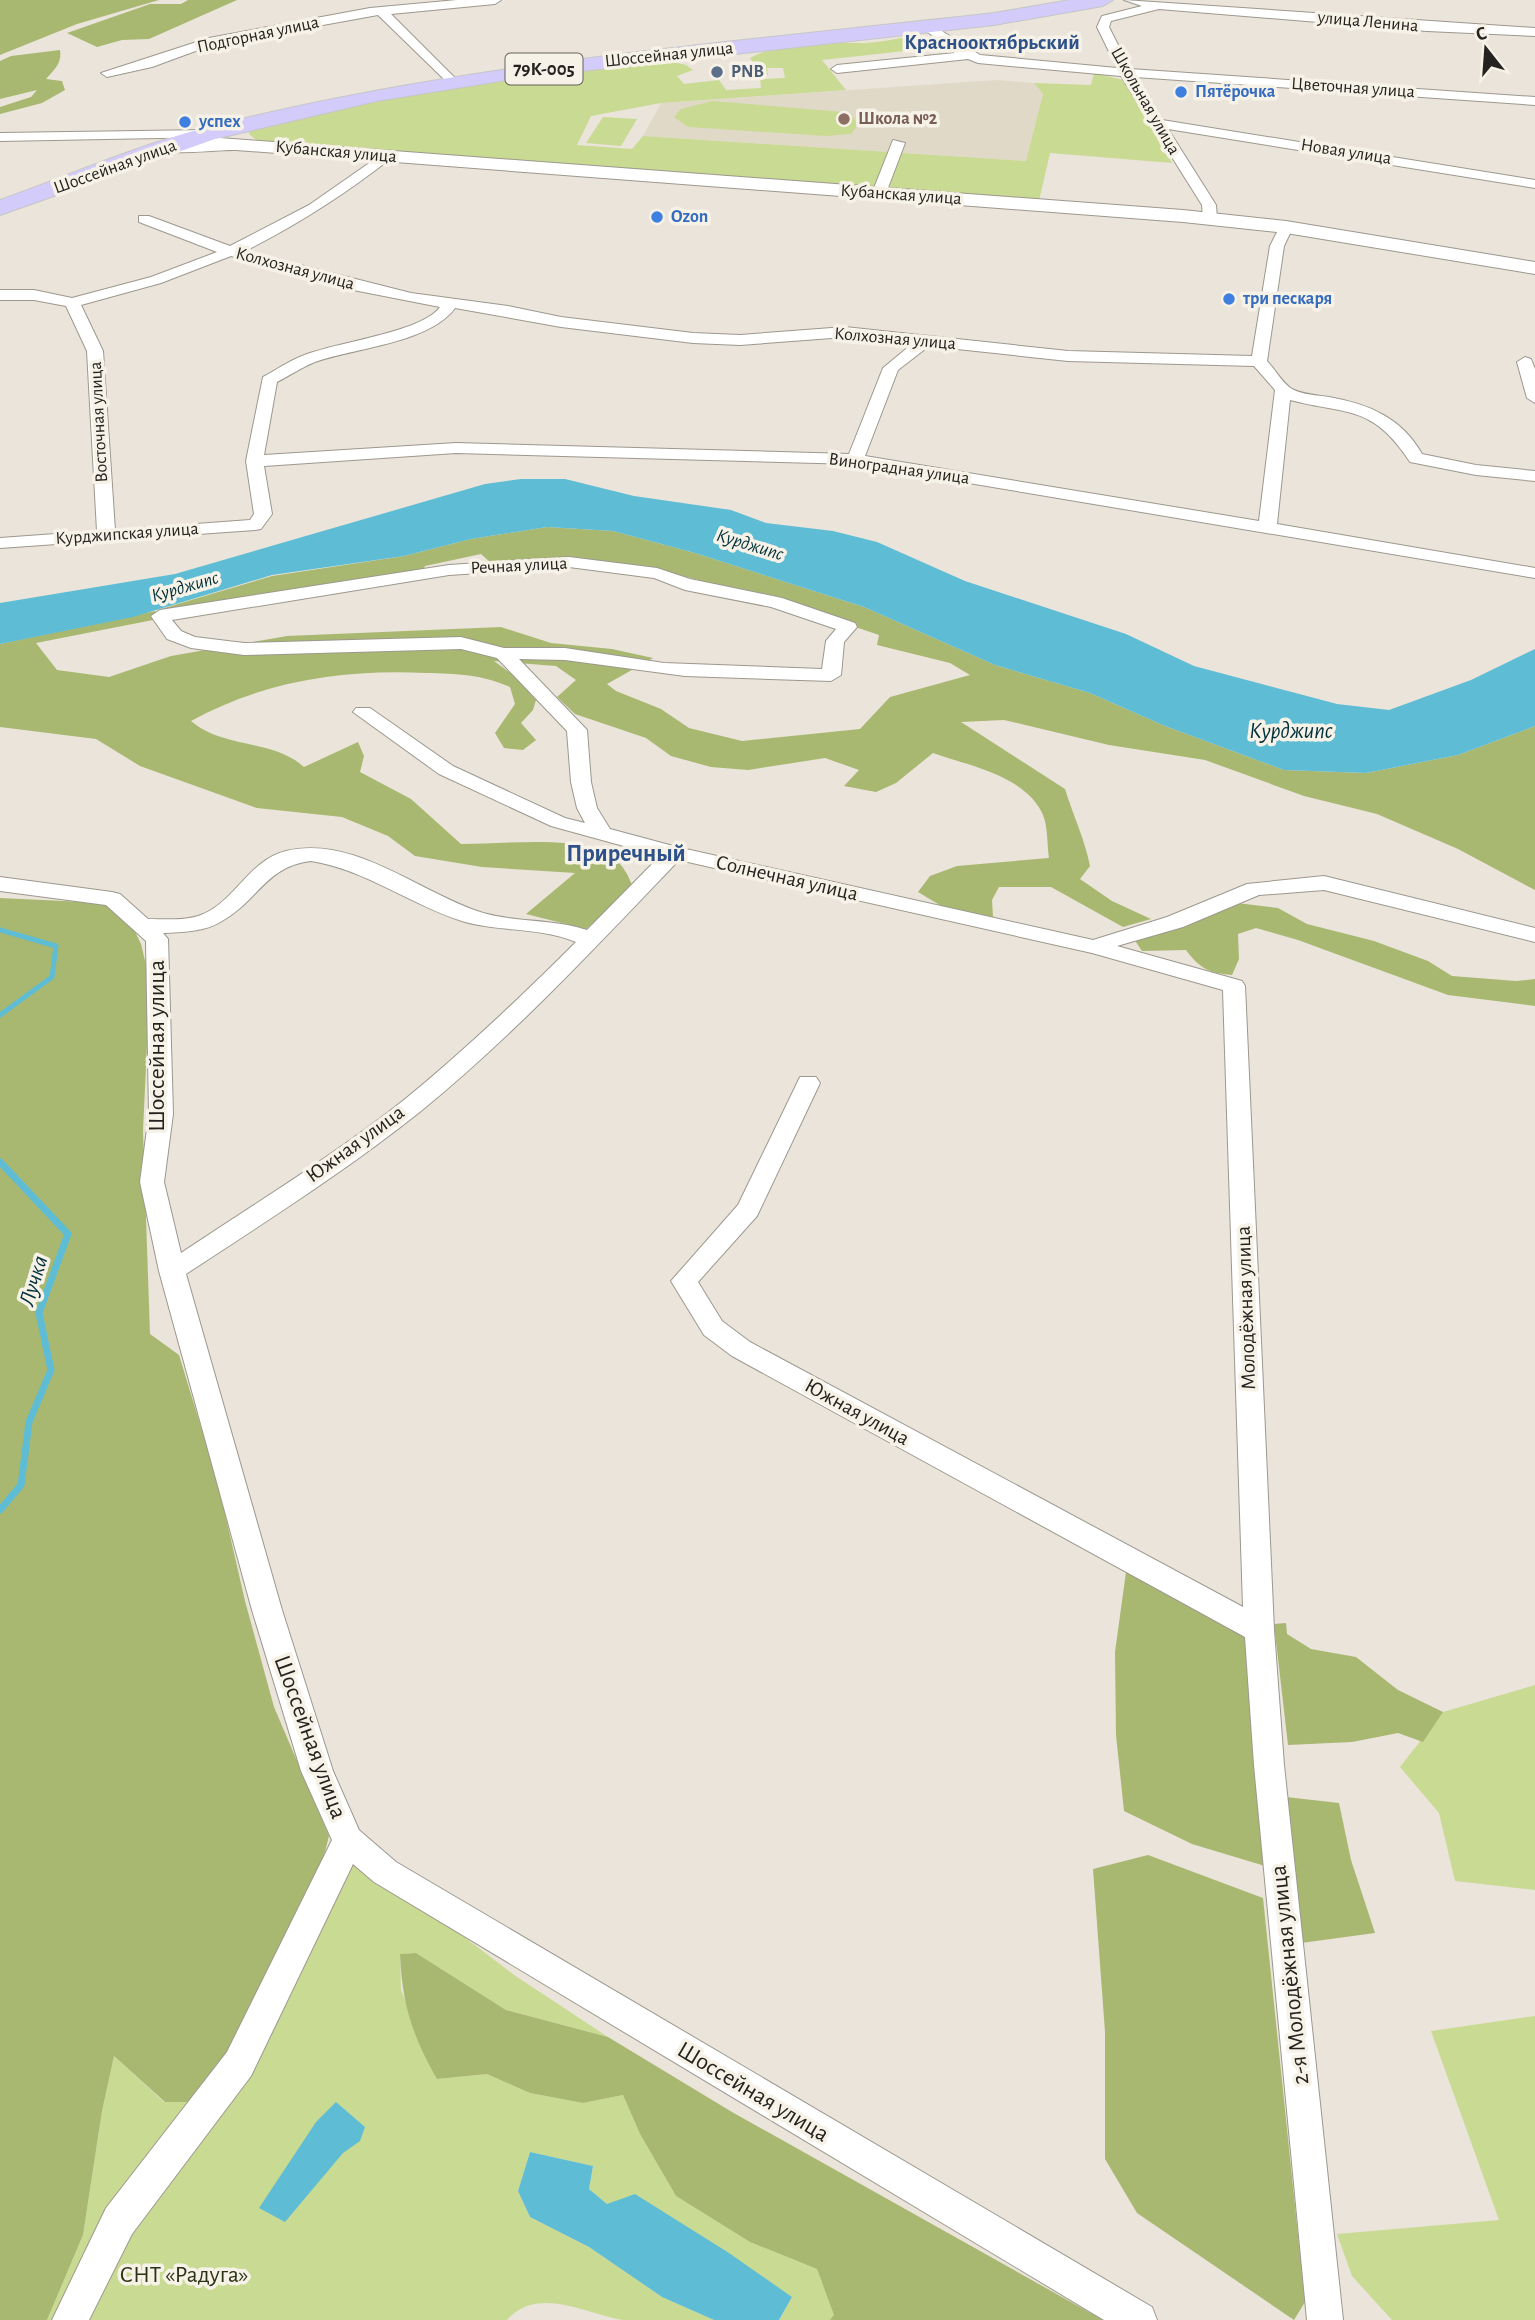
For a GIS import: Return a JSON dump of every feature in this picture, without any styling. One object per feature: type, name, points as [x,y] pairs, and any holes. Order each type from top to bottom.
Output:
[{"type":"main road","name":"Шоссейная улица","points":[[0,208],[208,134],[256,121],[450,81],[929,27],[1103,0]]},
{"type":"main road","points":[[256,121],[244,134],[251,143],[264,146]]},
{"type":"main road","points":[[208,134],[264,146]]},
{"type":"main road","points":[[164,148],[207,143],[264,146]]},
{"type":"main road","name":"Кубанская улица","points":[[264,146],[1210,219],[1286,227],[1535,268]]},
{"type":"street","name":"Подгорная улица","points":[[107,73],[148,64],[209,43],[370,12],[495,0]]},
{"type":"street","points":[[1057,9],[1082,0]]},
{"type":"street","points":[[1130,0],[1159,5]]},
{"type":"street","name":"улица Ленина","points":[[1159,5],[1427,27],[1535,32]]},
{"type":"street","name":"Школьная улица","points":[[1159,5],[1106,19],[1103,27],[1125,72],[1209,205],[1210,219]]},
{"type":"street","points":[[382,12],[450,81]]},
{"type":"street","points":[[871,33],[909,34],[946,40],[952,31],[993,19]]},
{"type":"street","name":"Цветочная улица","points":[[929,27],[978,59],[1535,101]]},
{"type":"street","points":[[837,69],[970,55]]},
{"type":"street","points":[[1442,95],[1535,112]]},
{"type":"street","name":"Новая улица","points":[[1157,123],[1535,184]]},
{"type":"street","points":[[0,137],[208,134]]},
{"type":"street","points":[[879,193],[898,143]]},
{"type":"street","points":[[0,295],[34,295],[72,303],[137,288],[232,252],[299,217],[384,156]]},
{"type":"street","name":"Колхозная улица","points":[[144,219],[232,252],[343,283],[450,304],[509,311],[561,323],[693,338],[740,340],[845,332],[1068,356],[1259,362]]},
{"type":"street","points":[[1286,227],[1277,246],[1259,362],[1283,390],[1292,396],[1355,408],[1382,419],[1408,438],[1416,458],[1476,470],[1535,476]]},
{"type":"street","name":"Восточная улица","points":[[72,303],[95,351],[106,535]]},
{"type":"street","points":[[255,461],[269,380],[308,359],[399,334],[440,318],[450,304]]},
{"type":"street","points":[[855,459],[891,368],[925,341]]},
{"type":"street","points":[[1525,362],[1535,398]]},
{"type":"street","points":[[1267,530],[1283,390]]},
{"type":"street","name":"Виноградная улица","points":[[255,461],[456,448],[855,459],[1535,573]]},
{"type":"street","name":"Курджипская улица","points":[[0,543],[255,525],[262,514],[255,461]]},
{"type":"street","name":"Речная улица","points":[[569,562],[657,573],[685,584],[775,602],[848,627],[835,641],[831,675],[744,675],[661,668],[535,650],[504,654],[461,643],[244,649],[191,642],[174,635],[160,616],[449,570],[569,562]]},
{"type":"street","points":[[504,654],[577,730],[581,782],[587,807],[601,832]]},
{"type":"street","name":"Солнечная улица","points":[[363,712],[446,770],[558,822],[674,853],[1095,947],[1234,986]]},
{"type":"street","points":[[143,926],[214,918],[263,869],[289,857],[312,853],[358,866],[443,905],[492,922],[536,924],[574,932],[591,940]]},
{"type":"street","name":"Южная улица","points":[[172,1271],[371,1137],[475,1050],[591,940],[674,853]]},
{"type":"street","points":[[1095,947],[1122,936],[1175,922],[1255,889],[1324,883],[1535,935]]},
{"type":"street","name":"Шоссейная улица","points":[[0,884],[112,899],[157,939],[161,1114],[152,1182],[172,1271],[267,1610],[317,1771],[348,1840],[385,1872],[1139,2320]]},
{"type":"street","name":"Молодёжная улица","points":[[1234,986],[1259,1630]]},
{"type":"street","name":"Южная улица","points":[[808,1083],[748,1210],[684,1281],[713,1328],[741,1349],[1259,1630]]},
{"type":"street","name":"2-я Молодёжная улица","points":[[1259,1630],[1269,1765],[1325,2320]]},
{"type":"street","points":[[70,2320],[118,2221],[239,2064],[348,1840]]},
{"type":"shaded area","name":"Школа №2","points":[[997,80],[1034,83],[1043,94],[1026,161],[643,136],[661,103]]},
{"type":"green space","points":[[0,0],[159,0],[77,24],[0,55]]},
{"type":"green space","points":[[188,0],[237,0],[149,39],[122,40],[97,47],[67,33],[150,4],[181,4]]},
{"type":"green space","points":[[912,37],[931,39],[942,47],[822,60],[846,90],[661,103],[591,116],[577,145],[632,149],[643,136],[1026,161],[1043,94],[1034,83],[1091,85],[1094,73],[1127,81],[1172,163],[1050,153],[1039,201],[260,143],[249,134],[250,131],[300,116],[403,94],[507,78],[664,60],[686,65],[693,70],[677,76],[684,84],[719,80],[726,90],[761,88],[760,79],[785,78],[783,68],[767,68],[768,75],[760,75],[750,58],[764,52],[805,43],[869,43]]},
{"type":"green space","points":[[60,50],[59,62],[46,79],[62,81],[65,90],[42,103],[0,114],[0,107],[31,97],[37,90],[0,99],[0,61],[11,56]]},
{"type":"green space","points":[[712,101],[843,112],[853,117],[858,125],[851,134],[826,136],[688,127],[674,117],[681,109]]},
{"type":"green space","points":[[603,117],[637,119],[621,146],[586,143]]},
{"type":"green space","points":[[547,527],[613,531],[695,553],[864,607],[995,665],[1090,693],[1165,726],[1284,770],[1366,773],[1458,755],[1535,726],[1535,890],[1458,849],[1377,814],[1304,796],[1205,760],[1109,745],[1004,720],[961,722],[1065,789],[1090,866],[1080,879],[1112,901],[1151,919],[1123,927],[1051,887],[999,887],[992,900],[993,917],[943,907],[918,892],[930,876],[957,866],[1049,858],[1045,820],[1035,802],[1024,791],[996,774],[933,753],[896,783],[876,792],[844,786],[859,770],[825,758],[748,770],[711,767],[671,756],[646,738],[575,714],[557,697],[576,680],[556,666],[494,661],[513,675],[536,700],[533,710],[521,723],[536,740],[523,750],[504,748],[495,733],[515,704],[510,687],[489,679],[459,674],[365,673],[305,680],[247,696],[191,721],[218,736],[278,752],[304,767],[358,742],[364,756],[360,772],[411,799],[461,844],[548,842],[583,845],[604,851],[620,864],[633,888],[586,929],[526,914],[575,873],[482,867],[415,856],[388,836],[342,817],[257,808],[140,766],[96,739],[0,727],[0,644],[155,611],[158,619],[36,643],[57,670],[109,677],[171,656],[287,636],[501,627],[551,643],[612,649],[653,658],[607,684],[616,691],[661,709],[689,728],[742,741],[860,729],[890,697],[970,675],[950,663],[877,645],[879,635],[779,601],[660,570],[491,563],[481,554],[425,566],[423,571],[162,615],[161,609],[272,576],[404,556],[471,539]]},
{"type":"green space","points":[[0,898],[106,903],[127,915],[141,944],[150,981],[143,1131],[150,1334],[179,1355],[218,1483],[245,1601],[274,1707],[329,1836],[317,1883],[266,1994],[193,2102],[165,2102],[114,2056],[102,2111],[83,2235],[47,2320],[0,2320]]},
{"type":"green space","points":[[1237,903],[1278,908],[1307,924],[1374,941],[1428,961],[1452,976],[1516,981],[1535,979],[1535,1006],[1448,995],[1298,940],[1256,928],[1238,934],[1239,959],[1232,975],[1206,969],[1186,950],[1142,951],[1134,939]]},
{"type":"green space","points":[[1126,1572],[1248,1635],[1265,1866],[1192,1844],[1124,1811],[1116,1735],[1115,1652]]},
{"type":"green space","points":[[1286,1623],[1287,1634],[1311,1649],[1356,1657],[1398,1690],[1443,1712],[1423,1742],[1398,1733],[1352,1742],[1288,1745],[1274,1624]]},
{"type":"green space","points":[[1535,1685],[1535,1890],[1455,1881],[1439,1813],[1400,1767],[1443,1712]]},
{"type":"green space","points":[[1286,1797],[1339,1803],[1351,1860],[1375,1933],[1301,1943]]},
{"type":"green space","points":[[1148,1855],[1263,1898],[1305,2302],[1294,2320],[1137,2213],[1105,2159],[1105,2032],[1093,1869]]},
{"type":"green space","name":"СНТ «Радуга»","points":[[357,1856],[517,1977],[608,2037],[506,2010],[416,1953],[400,1954],[401,1990],[437,2079],[487,2074],[530,2093],[583,2103],[623,2095],[640,2134],[676,2196],[750,2242],[817,2269],[835,2316],[830,2320],[779,2320],[792,2297],[607,2204],[589,2189],[593,2166],[530,2152],[518,2191],[530,2217],[589,2247],[662,2297],[714,2320],[623,2320],[547,2303],[533,2304],[519,2310],[507,2320],[81,2320]]},
{"type":"green space","points":[[416,1953],[506,2010],[608,2037],[732,2112],[1103,2320],[830,2320],[834,2315],[817,2269],[750,2242],[676,2196],[640,2134],[623,2095],[583,2103],[530,2093],[487,2074],[437,2079],[415,2033],[403,1988],[400,1954]]},
{"type":"green space","points":[[1535,2016],[1535,2320],[1392,2320],[1352,2276],[1337,2234],[1499,2220],[1431,2031]]},
{"type":"green space","points":[[114,2056],[164,2102],[193,2102],[54,2320],[47,2320],[83,2235],[102,2111]]},
{"type":"water","name":"Курджипс","points":[[521,479],[565,479],[634,496],[731,510],[766,523],[833,531],[877,542],[965,581],[1126,634],[1194,666],[1337,704],[1389,710],[1471,680],[1535,649],[1535,726],[1458,755],[1366,773],[1284,770],[1165,726],[1090,693],[995,665],[864,607],[695,553],[613,531],[547,527],[471,539],[404,556],[272,575],[133,617],[0,644],[0,603],[175,574],[485,484]]},
{"type":"water","points":[[336,2102],[365,2127],[360,2141],[343,2153],[285,2222],[259,2208],[316,2122]]},
{"type":"water","points":[[530,2152],[593,2166],[589,2189],[607,2204],[635,2194],[729,2253],[792,2297],[779,2320],[714,2320],[662,2297],[589,2247],[530,2217],[518,2191]]},
{"type":"waterway","name":"Лучка","points":[[0,930],[56,946],[52,977],[0,1015]]},
{"type":"waterway","name":"Лучка","points":[[0,1162],[68,1234],[39,1313],[51,1370],[29,1422],[21,1485],[0,1510]]},
{"type":"place","name":"PNB","points":[[717,72]]},
{"type":"place","name":"Пятёрочка","points":[[1181,92]]},
{"type":"place","name":"Школа №2","points":[[844,119]]},
{"type":"place","name":"успех","points":[[185,122]]},
{"type":"place","name":"Ozon","points":[[657,217]]},
{"type":"place","name":"три пескаря","points":[[1229,299]]},
{"type":"district","name":"Краснооктябрьский","points":[[992,42]]},
{"type":"district","name":"Приречный","points":[[626,854]]}]
